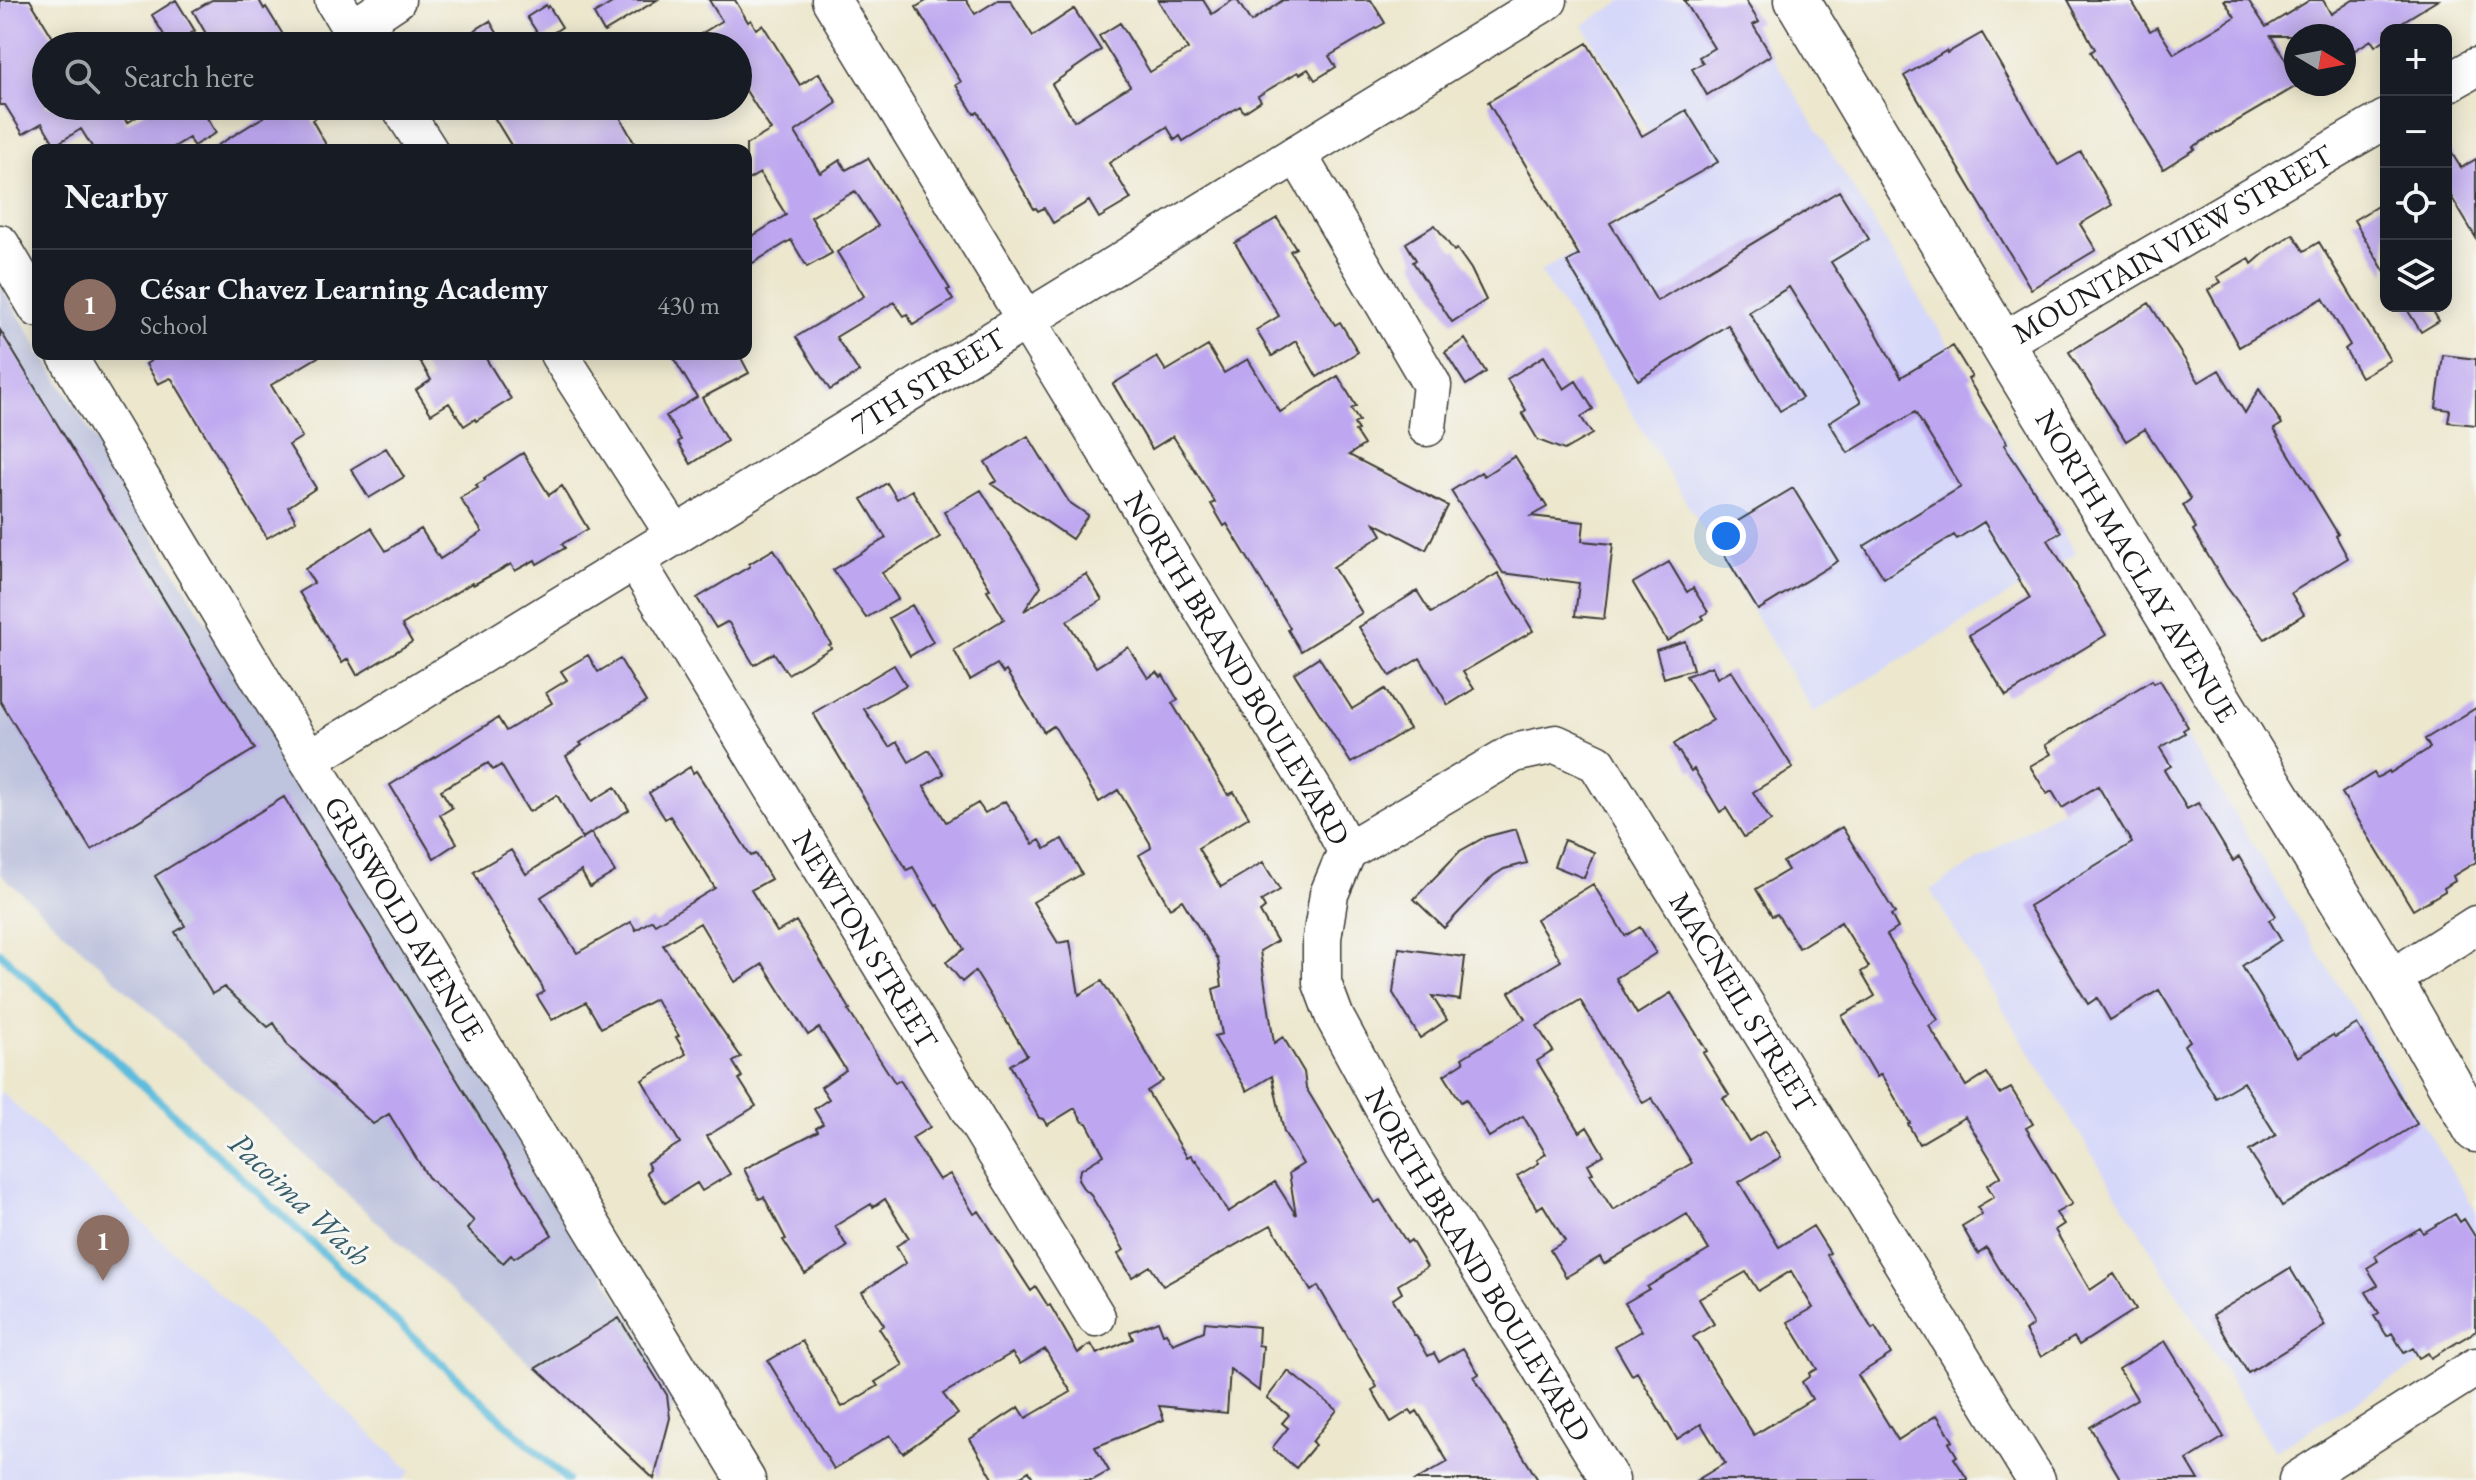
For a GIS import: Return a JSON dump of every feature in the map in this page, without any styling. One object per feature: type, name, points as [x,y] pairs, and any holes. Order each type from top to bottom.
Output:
[{"type":"main road","name":"NORTH MACLAY AVENUE","points":[[1797,0],[2001,343],[2390,980],[2476,1130]]},
{"type":"street","points":[[349,25],[396,0]]},
{"type":"street","name":"NORTH BRAND BOULEVARD","points":[[831,0],[1327,813],[1347,851],[1329,894],[1322,938],[1322,983],[1335,1018],[1404,1145],[1610,1480]]},
{"type":"street","name":"7TH STREET","points":[[309,760],[1548,0]]},
{"type":"street","points":[[2452,81],[2476,67]]},
{"type":"street","points":[[409,120],[424,144]]},
{"type":"street","name":"MOUNTAIN VIEW STREET","points":[[2001,343],[2380,122]]},
{"type":"street","points":[[1297,154],[1432,385],[1427,427]]},
{"type":"street","points":[[0,244],[32,298]]},
{"type":"street","name":"GRISWOLD AVENUE","points":[[70,360],[746,1480]]},
{"type":"street","points":[[563,360],[675,535]]},
{"type":"street","name":"NEWTON STREET","points":[[635,560],[1096,1317]]},
{"type":"street","name":"MACNEIL STREET","points":[[1347,851],[1514,753],[1556,744],[1597,763],[2036,1480]]},
{"type":"street","points":[[2390,980],[2476,925]]},
{"type":"street","points":[[2298,1480],[2476,1367]]},
{"type":"shaded area","points":[[1624,0],[1738,0],[2076,554],[1814,712],[1626,403],[1540,272],[1680,186],[1583,25]]},
{"type":"shaded area","points":[[0,284],[32,337],[32,360],[47,360],[676,1393],[655,1479],[0,873]]},
{"type":"shaded area","points":[[2185,733],[2476,1211],[2476,1329],[2274,1451],[1930,890]]},
{"type":"shaded area","points":[[0,1091],[411,1471],[403,1480],[0,1480]]},
{"type":"building","points":[[0,0],[30,0],[49,32],[32,32],[32,120],[125,120],[127,123],[132,120],[208,120],[216,133],[197,144],[192,144],[189,138],[179,144],[90,144],[81,129],[54,144],[42,123],[23,134],[5,105],[0,105]]},
{"type":"building","points":[[176,0],[195,31],[162,32],[152,15]]},
{"type":"building","points":[[212,0],[259,0],[281,32],[205,32],[193,11]]},
{"type":"building","points":[[617,0],[657,0],[604,32],[594,14]]},
{"type":"building","points":[[709,0],[735,0],[748,22],[751,20],[756,29],[763,25],[800,85],[819,73],[837,103],[795,132],[820,173],[840,160],[846,170],[868,158],[950,289],[947,290],[953,300],[913,325],[894,302],[836,337],[859,372],[830,390],[796,337],[864,296],[837,252],[878,226],[855,191],[811,217],[832,253],[807,267],[791,240],[752,263],[752,236],[786,215],[760,173],[752,178],[752,144],[748,144],[771,130],[752,100],[752,32],[704,32],[722,21]]},
{"type":"building","points":[[928,0],[966,0],[975,14],[998,0],[1010,0],[1033,36],[1074,9],[1101,50],[1052,84],[1074,121],[1130,86],[1099,36],[1120,23],[1150,72],[1188,49],[1158,0],[1203,0],[1212,14],[1237,0],[1251,22],[1283,0],[1371,0],[1385,23],[1329,56],[1336,67],[1315,80],[1308,69],[1300,74],[1298,72],[1258,96],[1261,101],[1244,112],[1240,106],[1183,141],[1180,136],[1175,140],[1167,127],[1109,163],[1131,199],[1099,218],[1089,201],[1053,223],[1044,208],[1034,209],[978,112],[974,114],[956,85],[961,82],[916,7]]},
{"type":"building","points":[[1684,0],[1745,0],[1759,22],[1753,25],[1771,55],[1707,95],[1692,69],[1703,63],[1699,57],[1714,48]]},
{"type":"building","points":[[2068,0],[2131,0],[2150,31],[2157,27],[2174,54],[2235,17],[2224,0],[2248,0],[2266,27],[2310,0],[2323,0],[2331,14],[2353,0],[2438,0],[2403,24],[2380,24],[2380,43],[2375,46],[2371,40],[2356,49],[2356,24],[2284,24],[2284,36],[2271,36],[2284,57],[2284,93],[2193,147],[2195,149],[2163,169],[2091,52],[2095,49]]},
{"type":"building","points":[[546,5],[562,27],[554,32],[537,32],[527,17]]},
{"type":"building","points":[[490,21],[496,32],[472,32]]},
{"type":"building","points":[[1982,33],[2058,165],[2081,152],[2112,205],[2080,224],[2096,250],[2031,289],[1904,76]]},
{"type":"building","points":[[1587,43],[1642,136],[1686,110],[1718,162],[1610,223],[1657,301],[1839,191],[1869,239],[1831,262],[1901,377],[1953,346],[1972,377],[1968,379],[2007,443],[2004,445],[2061,532],[2048,540],[2106,635],[2006,696],[1969,635],[2030,598],[1984,522],[1957,539],[1954,535],[1884,578],[1864,546],[1961,487],[1915,412],[1848,453],[1829,422],[1861,402],[1789,287],[1749,312],[1802,398],[1780,411],[1728,325],[1638,380],[1567,262],[1579,255],[1488,102]]},
{"type":"building","points":[[258,120],[312,120],[326,144],[220,144]]},
{"type":"building","points":[[496,120],[622,120],[635,144],[510,144]]},
{"type":"building","points":[[2452,154],[2461,168],[2476,159],[2476,238],[2452,198]]},
{"type":"building","points":[[2380,205],[2380,264],[2354,220]]},
{"type":"building","points":[[1277,218],[1296,248],[1290,251],[1335,325],[1340,322],[1358,352],[1317,377],[1296,341],[1272,356],[1256,330],[1279,316],[1235,243]]},
{"type":"building","points":[[1435,225],[1471,269],[1486,300],[1452,322],[1413,262],[1416,260],[1406,243]]},
{"type":"building","points":[[2293,234],[2304,251],[2319,242],[2390,360],[2361,377],[2345,349],[2350,345],[2323,298],[2239,347],[2208,290],[2221,282],[2217,277],[2249,258],[2252,264]]},
{"type":"building","points":[[2149,303],[2199,382],[2219,370],[2245,413],[2259,389],[2282,424],[2274,429],[2338,534],[2336,536],[2348,558],[2291,593],[2304,614],[2265,639],[2226,586],[2193,530],[2196,528],[2183,505],[2191,499],[2145,429],[2126,441],[2069,352]]},
{"type":"building","points":[[2409,312],[2434,312],[2439,321],[2421,332]]},
{"type":"building","points":[[0,330],[255,749],[91,850],[0,701]]},
{"type":"building","points":[[1465,339],[1486,372],[1466,385],[1445,352]]},
{"type":"building","points":[[1208,346],[1224,373],[1248,359],[1280,412],[1338,376],[1356,406],[1351,409],[1359,421],[1354,424],[1358,430],[1355,431],[1364,445],[1349,455],[1448,506],[1426,550],[1375,523],[1382,535],[1333,567],[1362,613],[1301,651],[1173,436],[1152,449],[1113,384],[1157,357],[1166,371]]},
{"type":"building","points":[[2443,355],[2476,359],[2476,425],[2448,422],[2450,410],[2436,408]]},
{"type":"building","points":[[1544,356],[1564,389],[1576,381],[1593,409],[1581,417],[1592,434],[1564,450],[1538,440],[1522,413],[1526,410],[1507,379]]},
{"type":"building","points":[[152,360],[313,360],[271,385],[302,437],[289,445],[316,488],[288,507],[296,521],[267,538],[172,379],[158,384],[146,364]]},
{"type":"building","points":[[419,360],[487,360],[511,399],[464,426],[449,403],[431,414],[416,390],[431,380]]},
{"type":"building","points":[[675,360],[742,360],[749,373],[702,398],[727,441],[691,464],[666,416],[697,397]]},
{"type":"building","points":[[1028,436],[1069,502],[1088,515],[1072,539],[991,484],[997,481],[985,462]]},
{"type":"building","points":[[386,448],[404,477],[369,498],[351,469]]},
{"type":"building","points":[[523,453],[549,495],[562,486],[588,529],[562,544],[565,548],[537,564],[535,560],[515,571],[511,564],[472,583],[402,625],[412,642],[357,675],[348,659],[342,663],[299,592],[314,583],[305,569],[371,528],[386,551],[421,529],[440,559],[482,532],[460,498]]},
{"type":"building","points":[[1515,456],[1547,507],[1531,516],[1584,522],[1582,541],[1613,544],[1604,619],[1575,616],[1579,583],[1503,573],[1451,491],[1481,472],[1484,476]]},
{"type":"building","points":[[887,483],[897,499],[912,490],[940,537],[882,573],[898,599],[866,618],[833,570],[886,538],[862,499]]},
{"type":"building","points":[[1793,488],[1838,561],[1758,610],[1713,536]]},
{"type":"building","points":[[981,490],[1041,586],[1024,611],[1086,574],[1102,600],[1067,621],[1096,667],[1128,647],[1148,678],[1157,672],[1161,677],[1163,675],[1178,700],[1172,703],[1228,795],[1234,792],[1249,817],[1198,848],[1221,887],[1263,862],[1280,890],[1261,901],[1265,908],[1260,912],[1277,941],[1260,951],[1274,1043],[1283,1037],[1304,1072],[1306,1088],[1375,1203],[1380,1200],[1407,1243],[1411,1240],[1427,1267],[1398,1285],[1402,1293],[1393,1299],[1414,1335],[1428,1356],[1434,1353],[1439,1362],[1463,1348],[1479,1374],[1474,1377],[1538,1480],[1416,1480],[1448,1462],[1417,1411],[1413,1414],[1410,1410],[1391,1422],[1372,1390],[1377,1387],[1318,1286],[1311,1291],[1271,1225],[1163,1286],[1150,1266],[1132,1277],[1118,1254],[1124,1250],[1089,1192],[1078,1180],[1080,1170],[1104,1155],[1087,1123],[1083,1122],[1075,1108],[1047,1125],[1039,1118],[1010,1065],[1027,1055],[975,971],[962,982],[946,962],[964,949],[913,867],[907,870],[813,713],[894,665],[906,685],[864,709],[889,747],[897,742],[909,762],[929,750],[944,774],[924,786],[946,822],[978,803],[985,813],[1005,801],[1033,844],[1040,840],[1045,849],[1062,839],[1082,874],[1033,902],[1058,943],[1070,941],[1079,995],[1102,981],[1132,1028],[1163,1081],[1147,1091],[1187,1157],[1191,1155],[1196,1160],[1228,1212],[1275,1182],[1296,1215],[1289,1173],[1303,1164],[1284,1132],[1272,1076],[1247,1091],[1214,1036],[1222,1034],[1213,989],[1222,986],[1218,959],[1182,900],[1170,908],[1139,855],[1151,848],[1150,843],[1118,790],[1099,802],[1056,729],[1053,726],[1044,732],[1006,671],[1003,673],[997,664],[970,680],[954,650],[1004,619],[987,590],[990,589],[944,512]]},
{"type":"building","points":[[774,549],[831,644],[831,648],[788,674],[774,653],[754,665],[729,623],[716,628],[697,598]]},
{"type":"building","points":[[1669,562],[1687,592],[1693,588],[1708,612],[1702,616],[1704,619],[1667,641],[1633,583]]},
{"type":"building","points":[[1498,573],[1533,631],[1463,672],[1474,689],[1448,705],[1420,658],[1390,676],[1359,627],[1417,591],[1431,613]]},
{"type":"building","points":[[912,605],[933,642],[910,656],[889,618]]},
{"type":"building","points":[[1685,641],[1693,669],[1664,678],[1656,650]]},
{"type":"building","points":[[588,655],[598,672],[620,659],[646,702],[580,743],[582,745],[566,756],[592,801],[615,787],[629,810],[582,838],[557,795],[529,812],[501,765],[493,770],[488,763],[441,790],[452,808],[440,815],[457,843],[434,858],[390,785],[498,718],[506,731],[552,703],[546,693],[567,680],[561,671]]},
{"type":"building","points":[[1319,657],[1352,709],[1385,689],[1409,729],[1351,763],[1294,673]]},
{"type":"building","points":[[1712,666],[1717,678],[1731,670],[1793,768],[1753,792],[1771,821],[1744,837],[1726,808],[1720,812],[1694,769],[1691,771],[1674,744],[1713,720],[1686,676]]},
{"type":"building","points":[[2152,680],[2154,683],[2160,680],[2188,727],[2183,730],[2185,733],[2160,748],[2171,766],[2164,770],[2187,809],[2198,803],[2233,861],[2239,857],[2276,916],[2269,920],[2281,940],[2242,966],[2297,1057],[2357,1024],[2417,1124],[2282,1206],[2249,1151],[2276,1135],[2243,1082],[2216,1098],[2184,1045],[2190,1041],[2159,990],[2110,1020],[2097,998],[2088,1004],[2029,906],[2132,843],[2098,786],[2062,808],[2052,791],[2047,794],[2030,766],[2051,754],[2045,745]]},
{"type":"building","points":[[2476,708],[2476,862],[2453,876],[2455,881],[2444,888],[2445,891],[2413,910],[2342,793],[2374,773],[2377,778],[2390,773],[2430,748],[2425,739]]},
{"type":"building","points":[[690,767],[693,773],[696,771],[751,856],[756,854],[771,879],[751,890],[777,932],[796,921],[895,1083],[900,1080],[930,1127],[912,1138],[939,1180],[950,1174],[974,1214],[979,1211],[1031,1291],[1036,1287],[1050,1305],[1078,1353],[1091,1344],[1097,1354],[1133,1339],[1130,1332],[1158,1321],[1163,1334],[1166,1333],[1173,1344],[1204,1331],[1205,1322],[1259,1327],[1258,1345],[1263,1346],[1259,1391],[1230,1369],[1227,1413],[1159,1406],[1164,1420],[1095,1447],[1109,1471],[1093,1480],[1034,1480],[1029,1471],[1014,1480],[994,1480],[970,1439],[1019,1407],[1026,1418],[1071,1392],[1045,1349],[1020,1364],[1012,1353],[943,1394],[958,1414],[903,1453],[890,1435],[834,1469],[768,1361],[802,1341],[842,1407],[878,1386],[875,1382],[903,1365],[879,1328],[884,1325],[862,1292],[906,1263],[896,1246],[909,1238],[885,1199],[835,1226],[847,1247],[805,1274],[783,1240],[786,1239],[764,1197],[759,1199],[744,1169],[818,1131],[816,1128],[823,1124],[814,1109],[829,1099],[821,1087],[846,1070],[819,1028],[808,1035],[763,964],[735,982],[700,923],[663,945],[741,1057],[733,1062],[742,1077],[739,1079],[756,1106],[707,1136],[730,1174],[702,1191],[697,1183],[665,1203],[646,1172],[650,1169],[647,1163],[680,1143],[642,1080],[686,1054],[676,1037],[679,1036],[655,999],[601,1028],[586,1002],[552,1020],[537,996],[544,992],[542,986],[474,872],[511,850],[526,874],[591,833],[615,872],[590,887],[581,871],[541,897],[577,953],[631,922],[636,930],[652,920],[655,924],[715,888],[670,816],[665,819],[649,793]]},
{"type":"building","points":[[284,797],[552,1235],[514,1258],[511,1255],[503,1263],[467,1229],[474,1221],[428,1177],[389,1114],[373,1124],[289,1047],[274,1023],[268,1027],[224,987],[212,994],[175,932],[185,926],[155,876]]},
{"type":"building","points":[[1842,827],[1895,913],[1891,915],[1898,928],[1887,935],[1938,1020],[1929,1026],[1966,1086],[1987,1073],[2000,1094],[2011,1088],[2033,1124],[2026,1128],[2072,1204],[2056,1213],[2064,1224],[2055,1230],[2090,1290],[2114,1274],[2136,1309],[2079,1345],[2074,1337],[2041,1357],[2025,1331],[2033,1325],[1987,1248],[1978,1254],[1962,1226],[1982,1214],[1977,1207],[1994,1197],[1987,1185],[2001,1176],[1965,1117],[1919,1144],[1881,1074],[1877,1077],[1844,1021],[1842,1016],[1875,996],[1861,972],[1869,967],[1841,922],[1799,948],[1777,914],[1772,916],[1756,889],[1788,870],[1783,862]]},
{"type":"building","points":[[1516,829],[1527,863],[1504,869],[1493,876],[1444,928],[1414,899],[1460,851],[1485,837]]},
{"type":"building","points":[[1564,840],[1594,852],[1584,878],[1554,866]]},
{"type":"building","points":[[1593,884],[1625,936],[1640,927],[1656,953],[1616,978],[1637,1014],[1671,993],[1707,1051],[1703,1053],[1729,1095],[1723,1098],[1749,1141],[1765,1131],[1781,1157],[1739,1182],[1779,1247],[1813,1226],[1872,1329],[1875,1327],[1891,1354],[1858,1375],[1898,1440],[1937,1415],[1953,1441],[1949,1443],[1957,1456],[1954,1458],[1968,1480],[1697,1480],[1725,1463],[1701,1424],[1677,1439],[1637,1372],[1632,1375],[1615,1346],[1642,1331],[1625,1303],[1709,1250],[1687,1214],[1604,1264],[1600,1257],[1566,1277],[1550,1250],[1565,1241],[1543,1205],[1537,1209],[1517,1176],[1539,1163],[1537,1160],[1546,1154],[1523,1116],[1489,1137],[1466,1099],[1461,1102],[1444,1075],[1464,1062],[1462,1058],[1525,1019],[1509,992],[1561,961],[1536,919]],"holes":[[[1580,1000],[1643,1103],[1652,1098],[1692,1163],[1613,1210],[1590,1174],[1593,1173],[1588,1164],[1604,1155],[1587,1127],[1580,1132],[1537,1061],[1553,1051],[1537,1026]],[[1791,1271],[1813,1308],[1788,1322],[1817,1369],[1802,1382],[1812,1399],[1754,1435],[1693,1337],[1714,1324],[1699,1299],[1746,1272],[1758,1291]]]},
{"type":"building","points":[[1399,948],[1465,957],[1460,1000],[1432,996],[1447,1020],[1420,1038],[1393,993]]},
{"type":"building","points":[[2455,1214],[2460,1222],[2464,1219],[2476,1238],[2476,1331],[2431,1358],[2428,1353],[2419,1358],[2413,1348],[2404,1353],[2392,1333],[2387,1336],[2374,1316],[2379,1313],[2366,1292],[2378,1285],[2367,1268],[2378,1261],[2375,1256],[2395,1243],[2420,1228],[2423,1233]]},
{"type":"building","points":[[2290,1268],[2325,1326],[2248,1373],[2213,1315]]},
{"type":"building","points":[[619,1318],[667,1395],[670,1418],[654,1479],[536,1368]]},
{"type":"building","points":[[2165,1341],[2224,1437],[2187,1460],[2199,1480],[2121,1480],[2090,1427],[2137,1399],[2119,1369]]},
{"type":"building","points":[[1288,1371],[1337,1410],[1296,1468],[1272,1448],[1288,1428],[1282,1423],[1289,1415],[1267,1398]]},
{"type":"waterway","name":"Pacoima Wash","points":[[0,953],[567,1480]]},
{"type":"place","name":"César Chavez Learning Academy","points":[[103,1281]]}]
